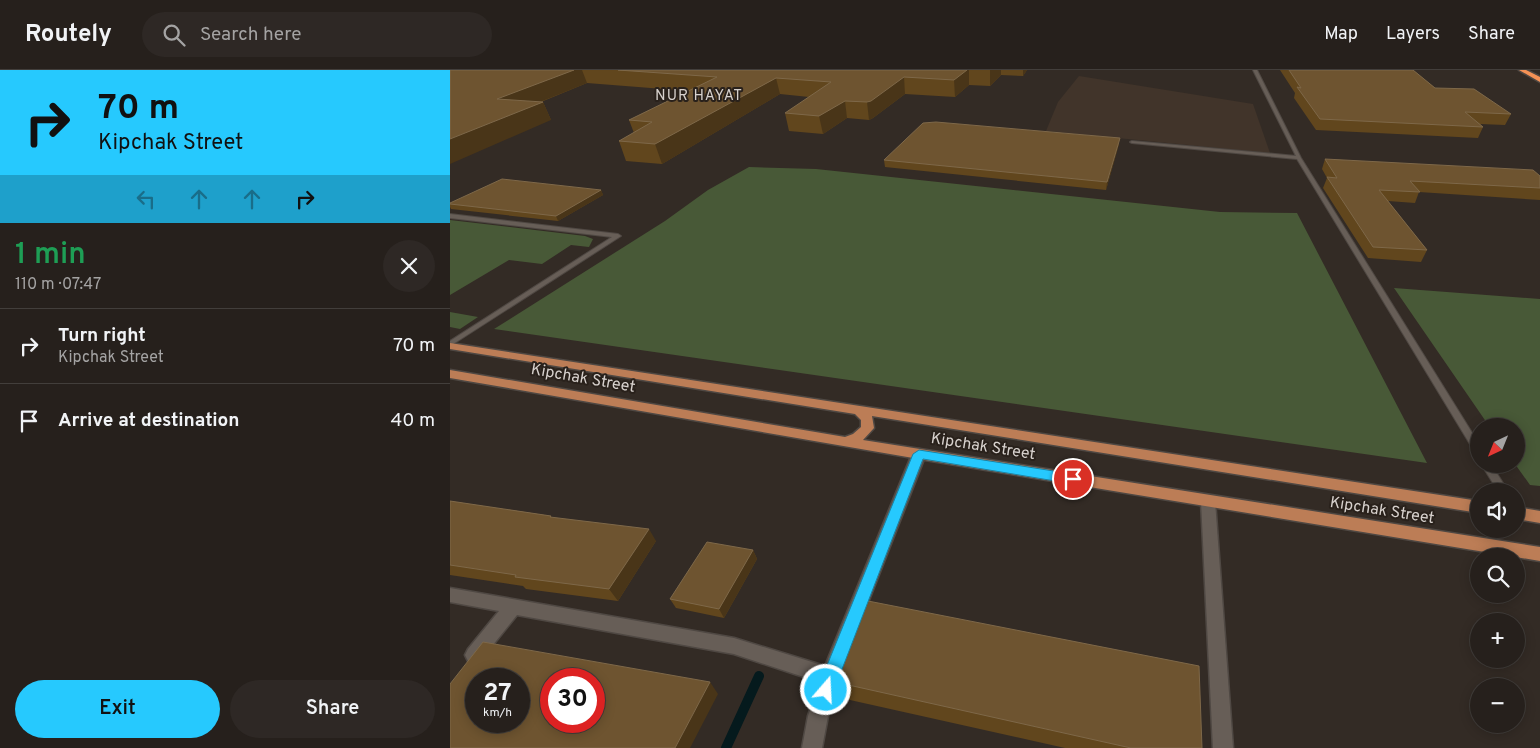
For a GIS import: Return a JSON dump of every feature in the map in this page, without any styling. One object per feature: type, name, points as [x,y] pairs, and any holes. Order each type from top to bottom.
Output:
[{"type":"highway","points":[[1522,70],[1540,80]]},
{"type":"main road","name":"Kipchak Street","points":[[450,346],[1470,506]]},
{"type":"main road","name":"Kipchak Street","points":[[450,374],[843,442],[1540,554]]},
{"type":"main road","points":[[843,442],[858,437],[868,428],[864,414],[858,410]]},
{"type":"main road","points":[[1525,514],[1540,517]]},
{"type":"street","points":[[812,748],[818,716],[830,677],[919,454]]},
{"type":"street","points":[[1208,501],[1223,748]]},
{"type":"street","points":[[450,595],[734,646],[830,677]]},
{"type":"street","points":[[462,670],[514,606]]},
{"type":"lane","points":[[1255,70],[1299,158],[1470,437]]},
{"type":"lane","points":[[1132,142],[1299,158]]},
{"type":"lane","points":[[450,216],[618,236],[450,346]]},
{"type":"shaded area","points":[[1079,76],[1253,104],[1270,153],[1046,131],[1058,102]]},
{"type":"green space","points":[[749,167],[816,169],[1220,212],[1297,213],[1427,463],[494,329],[665,221],[708,190]]},
{"type":"green space","points":[[450,220],[585,236],[593,239],[589,247],[571,245],[542,264],[509,260],[450,295]]},
{"type":"green space","points":[[1394,288],[1540,299],[1540,486],[1530,485],[1521,473],[1525,473],[1525,418],[1483,418]]},
{"type":"green space","points":[[450,312],[478,317],[460,329],[450,327]]},
{"type":"building","points":[[450,70],[574,70],[497,99],[543,102],[450,139]]},
{"type":"building","points":[[618,70],[967,70],[954,80],[904,77],[871,101],[845,101],[819,116],[785,113],[831,82],[776,78],[655,144],[619,141],[652,122],[629,120],[717,77]]},
{"type":"building","points":[[1289,70],[1413,70],[1435,88],[1474,89],[1511,114],[1465,112],[1483,127],[1320,119],[1297,87],[1301,88]]},
{"type":"building","points":[[936,122],[1120,138],[1107,182],[884,160],[923,123]]},
{"type":"building","points":[[1325,159],[1533,170],[1540,176],[1540,188],[1410,181],[1420,192],[1379,190],[1427,250],[1373,247],[1327,177],[1337,178]]},
{"type":"building","points":[[502,179],[601,190],[556,216],[450,204]]},
{"type":"building","points":[[450,501],[550,517],[649,529],[609,589],[515,577],[516,575],[450,565]]},
{"type":"building","points":[[707,542],[753,550],[719,609],[670,599]]},
{"type":"building","points":[[868,601],[1199,666],[1202,748],[1131,748],[835,682]]},
{"type":"building","points":[[483,642],[710,682],[675,748],[450,748],[450,684]]},
{"type":"waterway","points":[[726,748],[759,676]]},
{"type":"district","name":"NUR HAYAT","points":[[699,96]]},
{"type":"route","points":[[826,690],[919,454],[1073,479]]}]
